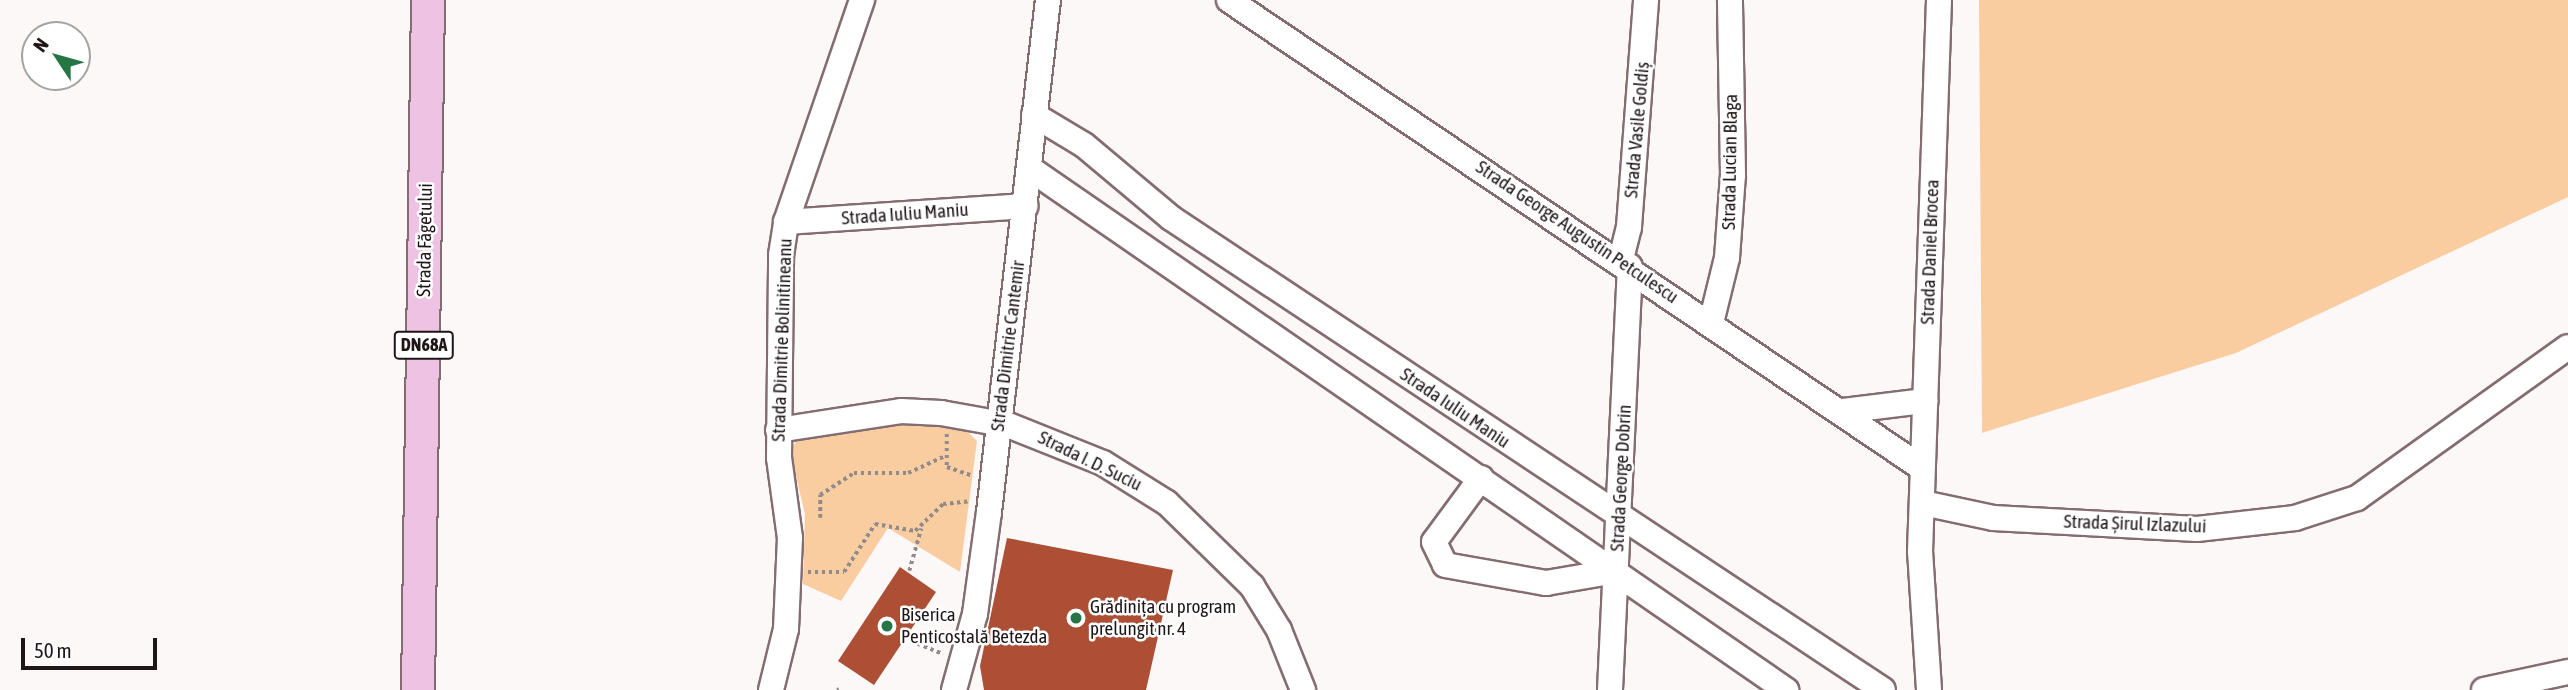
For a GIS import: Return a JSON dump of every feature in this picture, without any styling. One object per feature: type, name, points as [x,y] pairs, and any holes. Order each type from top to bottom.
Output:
[{"type":"main road","name":"Strada Făgetului","points":[[418,690],[428,0]]},
{"type":"street","name":"Strada Dimitrie Bolinitineanu","points":[[771,690],[786,629],[789,551],[778,430],[786,222],[862,0]]},
{"type":"street","name":"Strada Dimitrie Cantemir","points":[[954,690],[975,614],[1048,0]]},
{"type":"street","name":"Strada George Augustin Petculescu","points":[[1229,0],[1625,262],[1922,468]]},
{"type":"street","name":"Strada Vasile Goldiș","points":[[1625,262],[1646,0]]},
{"type":"street","name":"Strada Lucian Blaga","points":[[1711,323],[1727,258],[1733,176],[1730,0]]},
{"type":"street","name":"Strada Daniel Brocea","points":[[1923,503],[1922,468],[1939,0]]},
{"type":"street","name":"Strada Iuliu Maniu","points":[[1034,115],[1084,145],[1171,218],[1619,518],[1883,690]]},
{"type":"street","points":[[1030,168],[1786,690]]},
{"type":"street","name":"Strada Iuliu Maniu","points":[[786,222],[1025,206]]},
{"type":"street","name":"Strada George Dobrin","points":[[1610,690],[1619,518],[1625,262]]},
{"type":"street","name":"Strada Șirul Izlazului","points":[[1923,503],[1993,518],[2197,529],[2295,518],[2357,498],[2568,347]]},
{"type":"street","points":[[1843,411],[1925,401]]},
{"type":"street","name":"Strada I. D. Suciu","points":[[778,430],[901,411],[998,423],[1103,463],[1167,503],[1212,542],[1252,586],[1279,630],[1303,690]]},
{"type":"street","points":[[1481,478],[1434,542],[1445,565],[1546,583],[1616,571]]},
{"type":"street","points":[[1923,503],[1929,690]]},
{"type":"street","points":[[2484,690],[2568,672]]},
{"type":"path","points":[[948,423],[945,456],[951,470],[973,474],[972,484]]},
{"type":"path","points":[[821,517],[820,495],[854,473],[908,473],[945,456]]},
{"type":"path","points":[[909,571],[921,529],[943,504],[969,503],[971,494]]},
{"type":"path","points":[[796,569],[840,575],[875,523],[921,529]]},
{"type":"path","points":[[911,641],[946,655]]},
{"type":"shaded area","points":[[1979,0],[2568,0],[2568,197],[2236,353],[1982,433]]},
{"type":"shaded area","points":[[905,423],[964,428],[977,441],[960,572],[888,528],[841,601],[803,584],[805,514],[790,451],[797,440]]},
{"type":"building","name":"Grădinița cu program prelungit nr. 4","points":[[1007,538],[1173,570],[1146,690],[984,690],[980,666]]},
{"type":"building","name":"Biserica Penticostală Betezda","points":[[900,567],[936,592],[874,685],[838,661]]},
{"type":"place","name":"Grădinița cu program prelungit nr. 4","points":[[1076,618]]},
{"type":"place","name":"Biserica Penticostală Betezda","points":[[887,626]]}]
